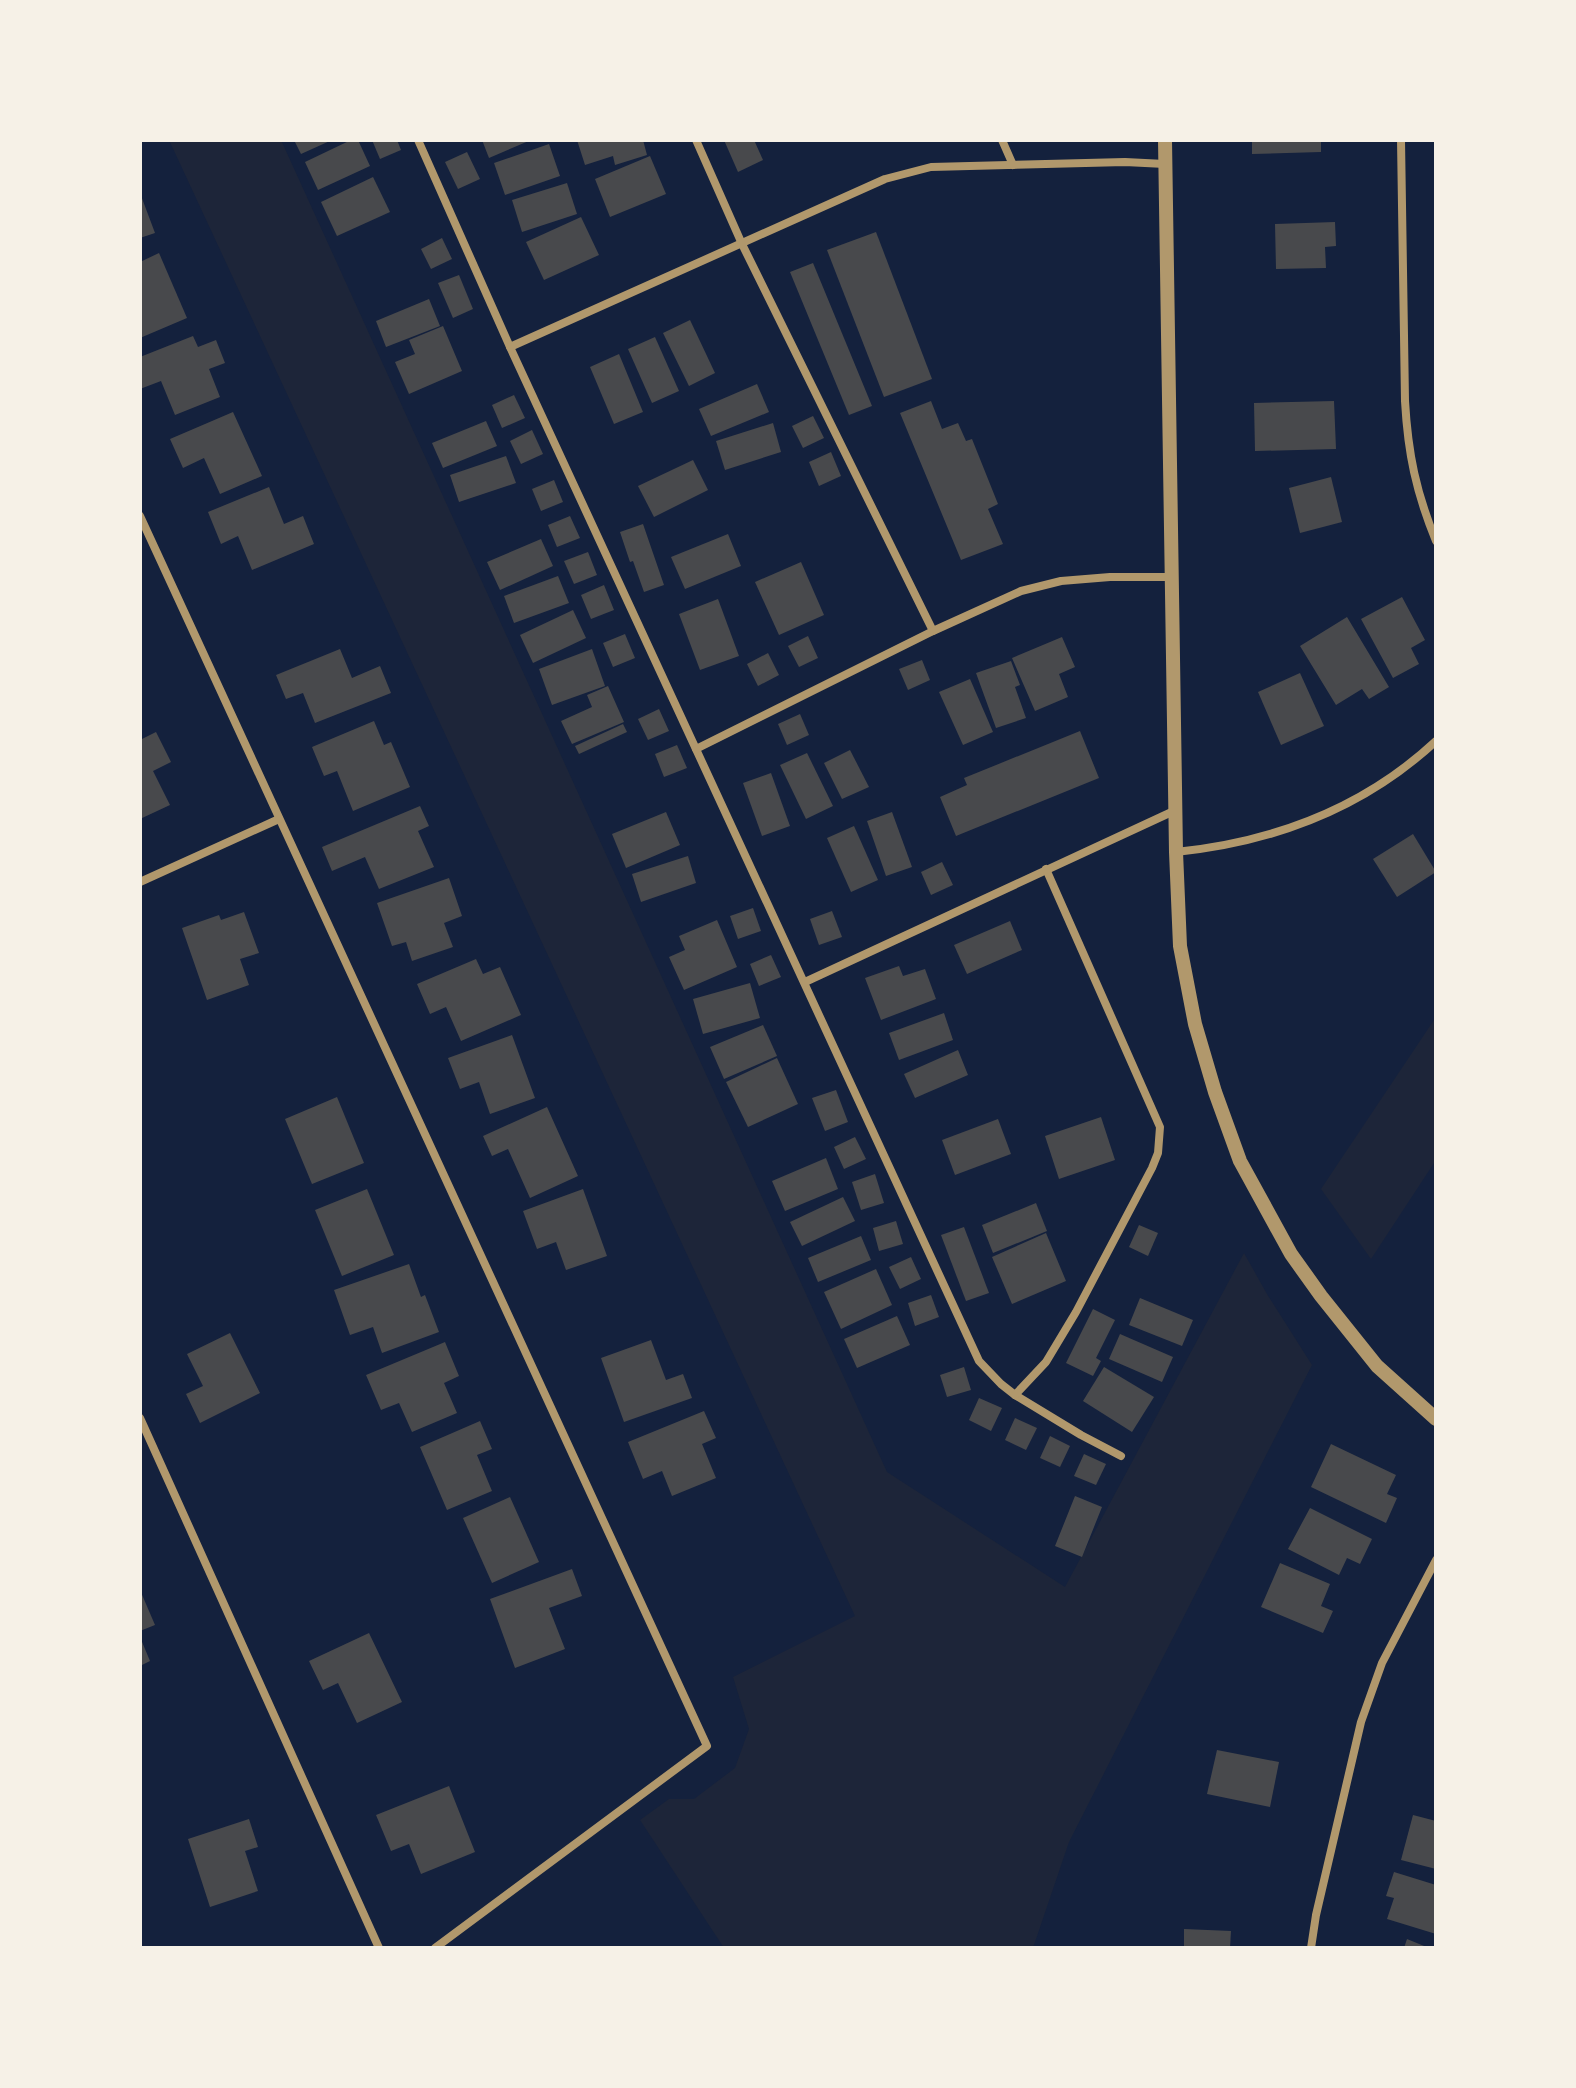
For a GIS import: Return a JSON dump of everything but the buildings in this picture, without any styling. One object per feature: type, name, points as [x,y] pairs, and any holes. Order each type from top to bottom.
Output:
[{"type":"street","points":[[418,140],[510,347],[979,1361],[1015,1395],[1121,1456]]},
{"type":"street","points":[[696,140],[742,244],[933,631]]},
{"type":"street","points":[[1002,140],[1013,165]]},
{"type":"street","points":[[1165,140],[1176,852],[1180,946],[1195,1024],[1240,1161],[1291,1254],[1377,1366],[1436,1419]]},
{"type":"street","points":[[1401,140],[1407,438],[1413,473],[1436,541]]},
{"type":"street","points":[[510,347],[885,179],[931,167],[1125,162],[1165,164]]},
{"type":"street","points":[[140,516],[707,1746],[435,1948]]},
{"type":"street","points":[[696,749],[933,631],[1021,591],[1061,581],[1173,577]]},
{"type":"street","points":[[1176,852],[1241,842],[1299,826],[1379,786],[1416,760],[1436,741]]},
{"type":"street","points":[[805,982],[1176,810]]},
{"type":"street","points":[[140,882],[279,819]]},
{"type":"street","points":[[1015,1395],[1046,1362],[1076,1312],[1152,1168],[1158,1153],[1160,1127],[1046,869]]},
{"type":"street","points":[[140,1418],[379,1948]]},
{"type":"street","points":[[1311,1948],[1361,1722],[1382,1663],[1436,1560]]},
{"type":"shaded area","points":[[169,140],[281,140],[887,1472],[1065,1587],[1244,1253],[1312,1365],[1069,1842],[1033,1948],[724,1948],[640,1820],[669,1799],[694,1799],[735,1768],[749,1729],[733,1677],[855,1616]]},
{"type":"shaded area","points":[[1436,1017],[1436,1160],[1371,1259],[1321,1189]]}]
